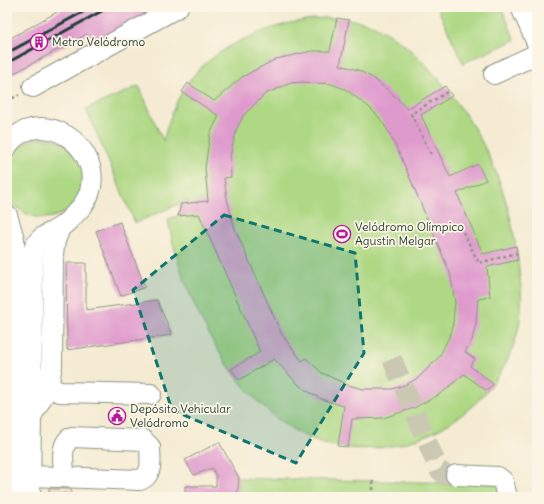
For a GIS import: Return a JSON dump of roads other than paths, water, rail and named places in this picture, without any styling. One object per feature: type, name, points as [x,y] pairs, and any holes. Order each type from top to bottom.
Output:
[{"type":"street","points":[[521,7],[535,31]]},
{"type":"street","points":[[33,87],[171,9]]},
{"type":"street","points":[[494,74],[537,54]]},
{"type":"street","points":[[7,146],[17,135],[28,130],[48,128],[69,137],[78,144],[85,152],[91,172],[91,182],[83,205],[60,228],[47,234],[36,242],[33,252],[30,497]]},
{"type":"street","points":[[7,215],[14,239],[15,264],[11,321],[13,497]]},
{"type":"street","points":[[31,418],[48,387],[52,366],[53,254],[55,241],[60,228]]},
{"type":"street","points":[[48,387],[60,392],[151,394]]},
{"type":"street","points":[[30,476],[64,476]]},
{"type":"street","points":[[456,476],[498,477],[503,481],[507,497]]},
{"type":"tunnel","points":[[392,359],[439,470],[446,475],[456,475]]},
{"type":"railway","points":[[7,53],[92,7]]},
{"type":"railway","points":[[7,63],[109,7]]},
{"type":"place","name":"Metro Velódromo","points":[[39,42]]},
{"type":"place","name":"Velódromo Olímpico Agustín Melgar","points":[[342,234]]},
{"type":"place","name":"Depósito Vehicular Velódromo","points":[[117,416]]}]
